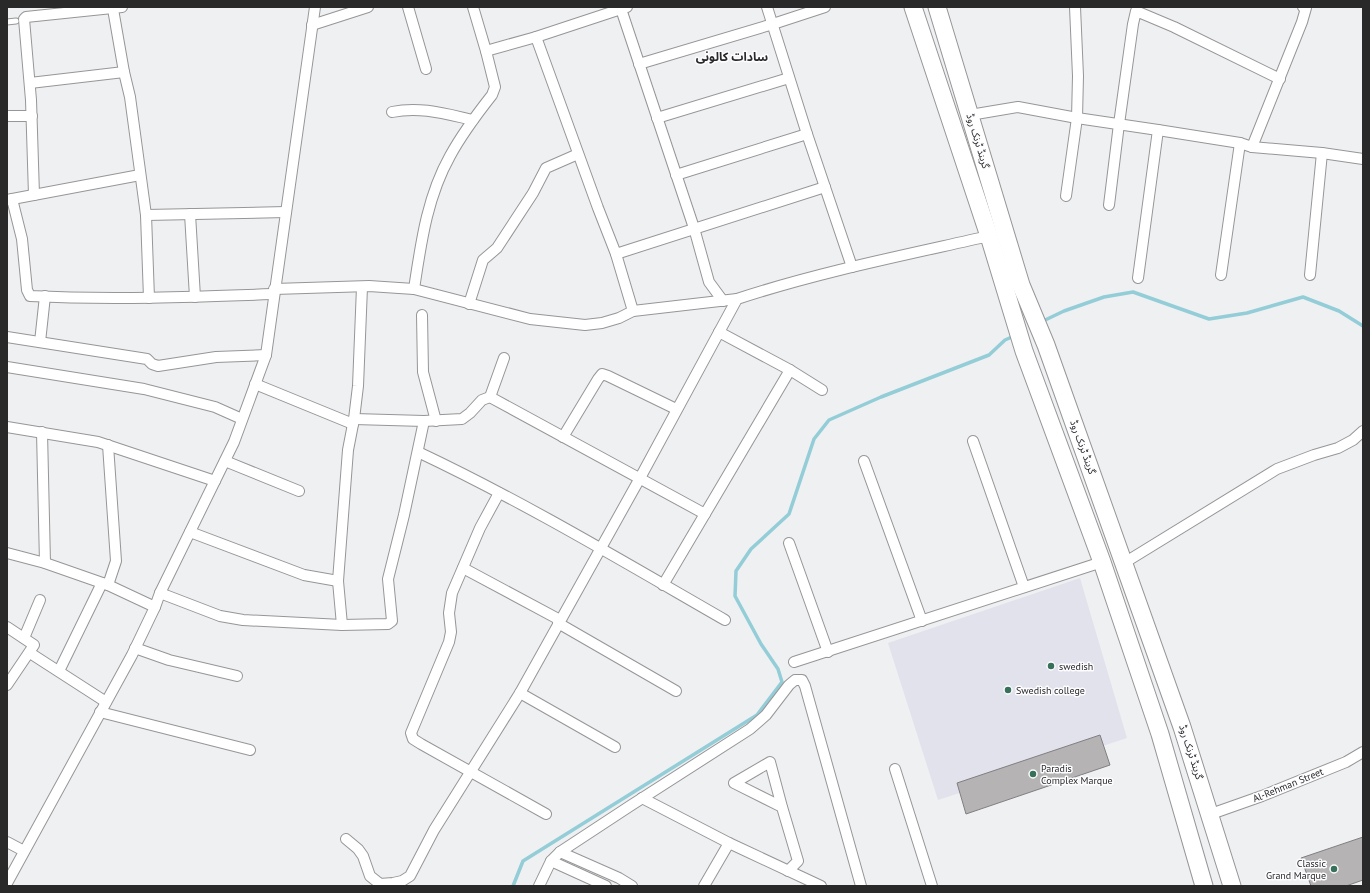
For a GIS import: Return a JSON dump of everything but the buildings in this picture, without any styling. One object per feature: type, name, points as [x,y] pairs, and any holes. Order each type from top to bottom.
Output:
[{"type":"highway","name":"گرینڈ ٹرنک روڈ","points":[[913,7],[990,236],[1013,289],[1046,345],[1182,726],[1211,814],[1232,886]]},
{"type":"highway","name":"گرینڈ ٹرنک روڈ","points":[[937,7],[970,115],[1013,289],[1024,351],[1102,562],[1160,734],[1201,884]]},
{"type":"highway","points":[[1160,734],[1182,726]]},
{"type":"street","points":[[7,883],[135,648],[155,607],[160,593],[234,442],[266,355],[315,7]]},
{"type":"street","points":[[312,25],[368,7]]},
{"type":"street","points":[[408,7],[426,69]]},
{"type":"street","points":[[414,288],[425,221],[436,185],[450,156],[496,87],[473,7]]},
{"type":"street","points":[[767,7],[807,134],[852,267]]},
{"type":"street","points":[[639,64],[825,7]]},
{"type":"street","points":[[1066,196],[1077,118],[1078,76],[1075,7]]},
{"type":"street","points":[[1252,147],[1302,22],[1306,8],[1303,7]]},
{"type":"street","points":[[34,195],[32,116],[24,19],[26,17],[117,8],[124,72],[130,97],[146,215],[149,298]]},
{"type":"street","points":[[486,52],[624,8],[639,64],[694,228],[709,282],[723,301]]},
{"type":"street","points":[[1109,205],[1119,124],[1136,11],[1174,27],[1280,79]]},
{"type":"street","points":[[536,37],[616,254],[633,311]]},
{"type":"street","points":[[30,83],[124,72]]},
{"type":"street","points":[[657,118],[789,78]]},
{"type":"street","points":[[970,115],[1018,107],[1077,118],[1240,143],[1252,147],[1322,153],[1363,159]]},
{"type":"street","points":[[392,112],[402,110],[418,110],[473,120]]},
{"type":"street","points":[[7,116],[32,116]]},
{"type":"street","points":[[1138,278],[1158,130]]},
{"type":"street","points":[[676,175],[807,134]]},
{"type":"street","points":[[1221,275],[1240,143]]},
{"type":"street","points":[[1310,275],[1322,153]]},
{"type":"street","points":[[469,304],[483,260],[497,248],[533,193],[546,168],[578,154]]},
{"type":"street","points":[[140,175],[9,200],[22,239],[27,290],[30,296],[149,298],[195,297],[362,287],[414,288],[469,304],[530,319],[585,324],[602,323],[619,318],[633,311],[737,300],[762,291],[852,267],[990,236]]},
{"type":"street","points":[[616,254],[825,187]]},
{"type":"street","points":[[146,215],[286,212]]},
{"type":"street","points":[[190,214],[195,297]]},
{"type":"street","points":[[342,625],[338,581],[348,450],[354,422],[358,386],[362,287]]},
{"type":"street","points":[[40,342],[45,296]]},
{"type":"street","points":[[346,839],[358,849],[363,856],[370,876],[380,884],[402,881],[410,876],[434,830],[520,693],[737,300]]},
{"type":"street","points":[[422,315],[423,372],[436,421]]},
{"type":"street","points":[[719,332],[790,370],[822,390]]},
{"type":"street","points":[[7,337],[147,359],[152,364],[158,366],[216,357],[266,355]]},
{"type":"street","points":[[490,397],[504,358]]},
{"type":"street","points":[[7,366],[144,388],[215,407],[242,419]]},
{"type":"street","points":[[663,585],[790,370]]},
{"type":"street","points":[[563,437],[598,378],[602,374],[676,409]]},
{"type":"street","points":[[255,384],[354,422],[436,421],[462,419],[482,400],[490,397],[510,406],[563,437],[705,514]]},
{"type":"street","points":[[160,593],[220,616],[243,620],[342,625],[388,624],[392,621],[388,579],[424,421]]},
{"type":"street","points":[[7,427],[42,432],[108,445],[215,481]]},
{"type":"street","points":[[1124,563],[1277,469],[1338,448],[1353,440],[1363,430]]},
{"type":"street","points":[[42,432],[45,563]]},
{"type":"street","points":[[972,441],[1024,588]]},
{"type":"street","points":[[59,671],[116,561],[108,445]]},
{"type":"street","points":[[418,452],[466,474],[725,620]]},
{"type":"street","points":[[225,461],[299,491]]},
{"type":"street","points":[[864,461],[922,621]]},
{"type":"street","points":[[499,493],[480,528],[452,593],[449,613],[451,632],[449,642],[411,733],[413,739],[417,742],[546,814]]},
{"type":"street","points":[[190,532],[304,575],[338,581]]},
{"type":"street","points":[[789,543],[828,652]]},
{"type":"street","points":[[7,554],[45,563],[105,584],[155,607]]},
{"type":"street","points":[[794,662],[1102,562]]},
{"type":"street","points":[[463,568],[559,622],[676,691]]},
{"type":"street","points":[[24,638],[40,600]]},
{"type":"street","points":[[7,627],[34,645],[7,685]]},
{"type":"street","points":[[135,648],[169,660],[237,676]]},
{"type":"street","points":[[30,653],[106,702]]},
{"type":"street","points":[[539,886],[551,861],[560,852],[750,729],[766,715],[794,680],[802,680],[805,686],[861,886]]},
{"type":"street","points":[[520,693],[615,747]]},
{"type":"street","points":[[100,712],[250,750]]},
{"type":"street","name":"Al-Rehman Street","points":[[1211,814],[1262,796],[1346,762],[1363,752]]},
{"type":"street","points":[[782,807],[734,783],[770,762],[798,861],[788,871]]},
{"type":"street","points":[[895,769],[932,886]]},
{"type":"street","points":[[642,798],[729,843],[821,886]]},
{"type":"street","points":[[7,842],[24,851]]},
{"type":"street","points":[[704,886],[729,843]]},
{"type":"street","points":[[560,852],[617,882],[632,886]]},
{"type":"street","points":[[551,861],[606,886]]},
{"type":"lane","points":[[7,22],[16,21]]},
{"type":"shaded area","name":"Swedish college","points":[[1080,578],[1127,738],[938,800],[888,643]]},
{"type":"waterway","points":[[1041,322],[1064,311],[1104,297],[1133,292],[1209,319],[1247,313],[1303,297],[1339,311],[1363,326]]},
{"type":"waterway","points":[[513,886],[523,861],[757,715],[782,682],[778,669],[761,644],[735,596],[736,571],[751,549],[789,514],[814,439],[829,420],[881,397],[989,355],[1005,340],[1014,336]]},
{"type":"place","name":"swedish","points":[[1051,666]]},
{"type":"place","name":"Swedish college","points":[[1008,690]]},
{"type":"place","name":"Paradis Complex Marque","points":[[1033,774]]},
{"type":"place","name":"Classic Grand Marque","points":[[1334,869]]},
{"type":"district","name":"سادات کالونی","points":[[732,56]]}]
